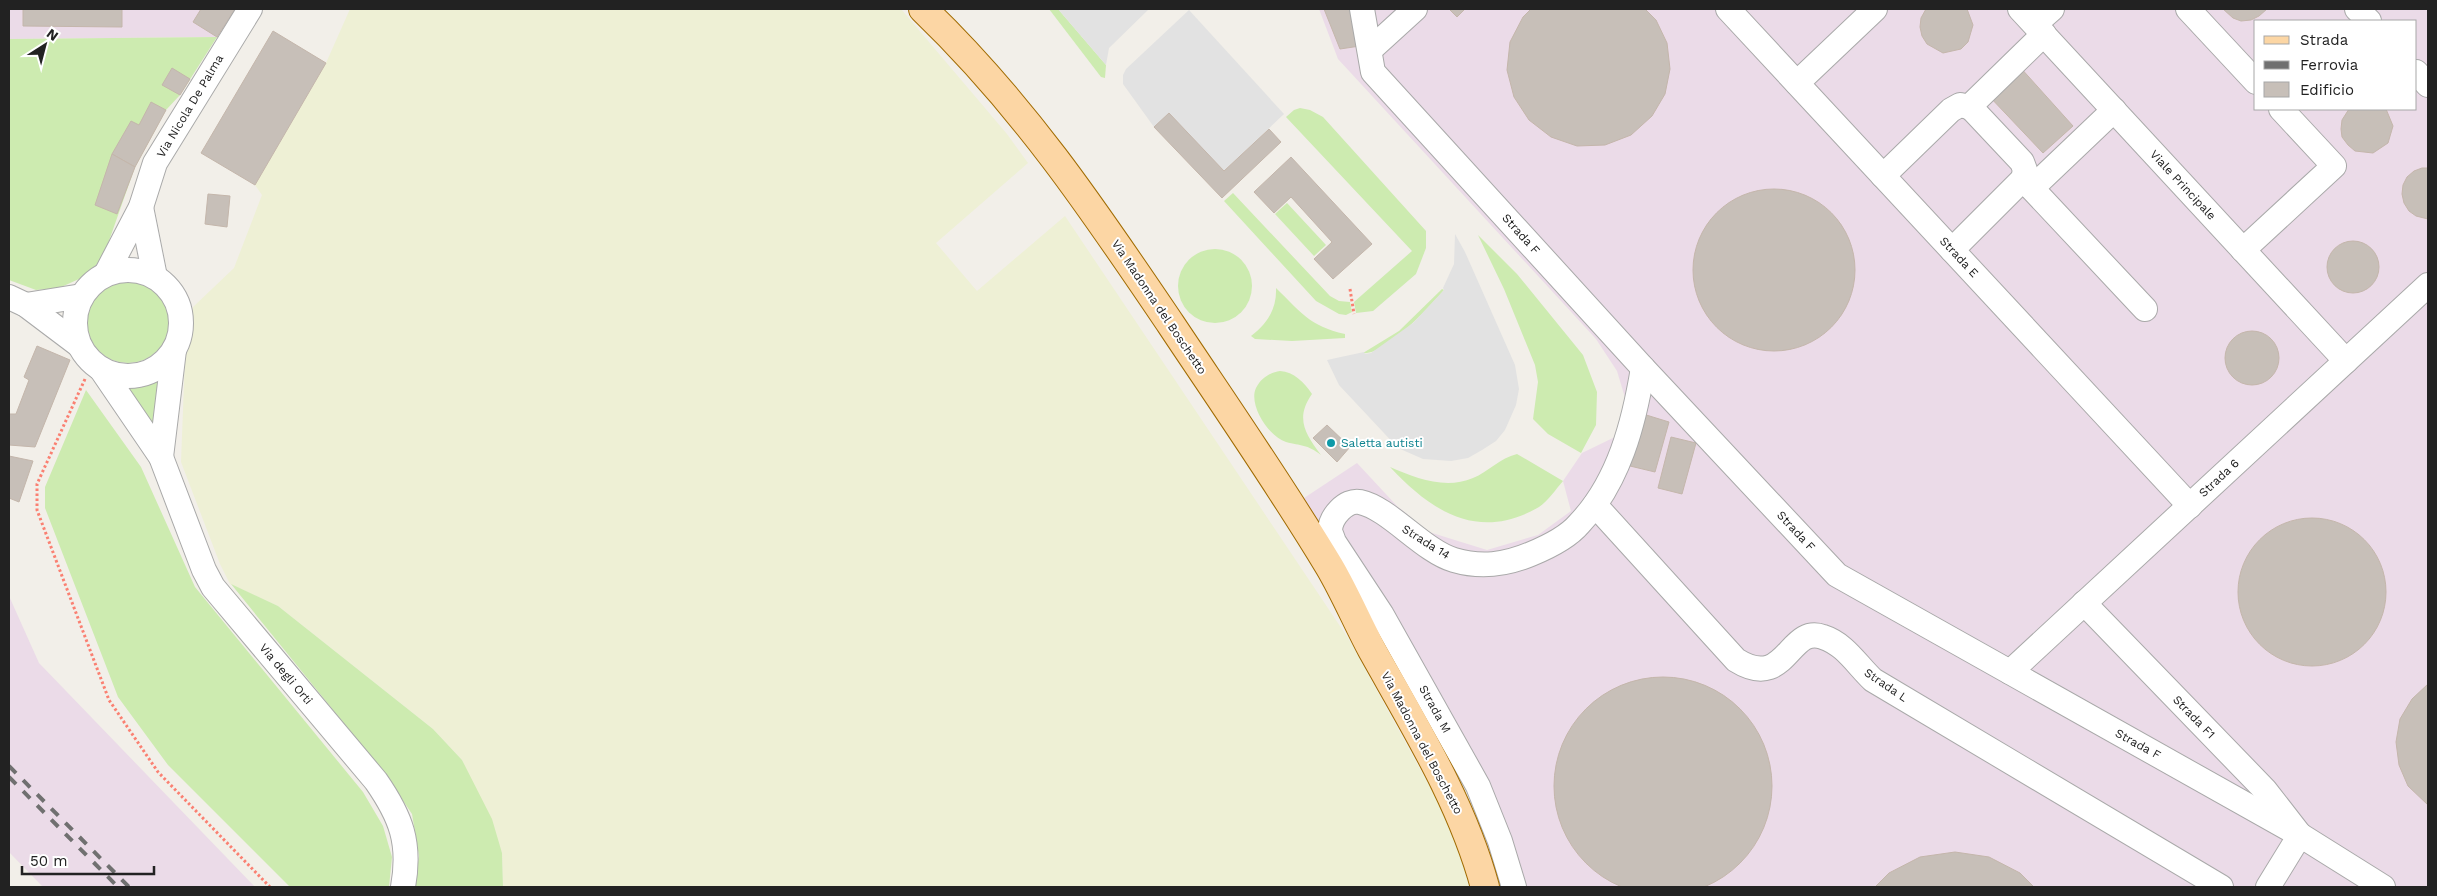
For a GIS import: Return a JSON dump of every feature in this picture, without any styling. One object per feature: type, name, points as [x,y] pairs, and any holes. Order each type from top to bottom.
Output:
[{"type":"main road","name":"Via Madonna del Boschetto","points":[[922,9],[1040,162],[1312,566],[1361,629],[1454,800],[1476,852],[1485,887]]},
{"type":"street","name":"Via Nicola De Palma","points":[[106,274],[141,208],[154,164],[250,9]]},
{"type":"street","name":"Strada F","points":[[1362,9],[1373,72],[1643,368],[1837,575],[2300,834],[2383,887]]},
{"type":"street","name":"Strada E","points":[[1728,9],[2190,506]]},
{"type":"street","points":[[1797,83],[1875,9]]},
{"type":"street","points":[[2188,9],[2254,80]]},
{"type":"street","points":[[2357,9],[2368,20]]},
{"type":"street","points":[[1370,50],[1408,11]]},
{"type":"street","points":[[1969,107],[2038,19]]},
{"type":"street","name":"Viale Principale","points":[[2038,19],[2114,110],[2346,361]]},
{"type":"street","points":[[2417,73],[2428,85]]},
{"type":"street","points":[[1883,176],[1951,110],[1960,105],[1969,107],[2022,162],[2028,183],[2145,309]]},
{"type":"street","points":[[1952,250],[2114,110]]},
{"type":"street","points":[[2243,250],[2334,166],[2282,110]]},
{"type":"street","name":"Via Nicola De Palma","points":[[141,208],[155,277]]},
{"type":"street","points":[[122,270],[139,271],[155,277],[168,287],[177,302],[181,318],[180,335],[174,350],[157,368],[134,377],[117,376],[91,359],[75,329],[76,312],[82,296],[92,283],[106,274],[122,270]]},
{"type":"street","name":"Strada 6","points":[[2010,672],[2428,285]]},
{"type":"street","name":"Via degli Orti","points":[[17,301],[82,296]]},
{"type":"street","name":"Via degli Orti","points":[[17,301],[91,359],[161,457],[204,570],[213,587],[376,781],[389,800],[399,819],[405,838],[406,857],[403,887]]},
{"type":"street","name":"Via degli Orti","points":[[161,457],[174,350]]},
{"type":"street","name":"Strada 14","points":[[1334,542],[1330,531],[1334,518],[1348,504],[1362,502],[1452,559],[1486,566],[1516,561],[1549,546],[1578,526],[1595,505],[1614,470],[1628,438],[1636,409],[1643,368]]},
{"type":"street","name":"Strada L","points":[[1595,505],[1736,660],[1747,667],[1760,670],[1770,668],[1798,642],[1809,637],[1822,636],[1847,651],[1873,680],[2221,887]]},
{"type":"street","name":"Strada M","points":[[1334,542],[1382,615],[1478,786],[1500,841],[1514,887]]},
{"type":"street","name":"Strada F1","points":[[2084,603],[2264,790],[2300,834]]},
{"type":"street","points":[[2268,887],[2300,834]]},
{"type":"path","points":[[1350,289],[1354,314]]},
{"type":"path","points":[[91,359],[38,484],[37,510],[109,700],[158,772],[270,887]]},
{"type":"shaded area","points":[[9,9],[235,9],[217,37],[9,39]]},
{"type":"shaded area","points":[[1058,9],[1149,9],[1109,48],[1106,65]]},
{"type":"shaded area","points":[[1319,9],[2428,9],[2428,887],[1499,887],[1488,847],[1467,792],[1373,622],[1298,502],[1357,463],[1397,506],[1429,532],[1487,550],[1538,535],[1571,511],[1563,481],[1582,453],[1617,436],[1626,401],[1617,371],[1596,339],[1338,59]]},
{"type":"shaded area","points":[[1189,10],[1284,114],[1224,171],[1154,127],[1123,84],[1123,75],[1126,69]]},
{"type":"shaded area","points":[[1455,234],[1465,252],[1515,365],[1519,389],[1516,405],[1505,430],[1496,441],[1468,458],[1451,461],[1423,459],[1398,448],[1339,385],[1327,360],[1364,352],[1365,354],[1371,353],[1413,323],[1444,290],[1443,288],[1454,264]]},
{"type":"shaded area","points":[[9,596],[39,663],[255,887],[43,887],[9,852]]},
{"type":"green space","points":[[350,9],[901,9],[1007,134],[1028,163],[936,243],[977,291],[1065,216],[1348,638],[1441,807],[1462,859],[1469,887],[503,887],[502,853],[462,760],[433,729],[278,606],[230,584],[220,564],[181,462],[185,358],[193,307],[234,268],[262,195],[255,185],[326,63]]},
{"type":"green space","points":[[1049,9],[1058,9],[1106,65],[1105,78],[1101,77]]},
{"type":"green space","points":[[217,37],[180,95],[166,110],[135,167],[104,255],[88,275],[59,288],[36,290],[9,280],[9,39]]},
{"type":"green space","points":[[1300,108],[1310,110],[1323,117],[1426,231],[1426,248],[1416,274],[1373,311],[1356,313],[1354,302],[1412,251],[1286,117],[1294,110]]},
{"type":"green space","points":[[1233,193],[1330,296],[1339,301],[1350,302],[1352,312],[1346,315],[1339,314],[1316,301],[1224,201]]},
{"type":"green space","points":[[1287,203],[1326,245],[1314,256],[1275,214]]},
{"type":"green space","points":[[1478,235],[1517,274],[1583,355],[1597,392],[1596,425],[1581,453],[1548,434],[1533,419],[1538,382],[1535,365],[1504,289]]},
{"type":"green space","points":[[1215,249],[1229,252],[1241,260],[1249,272],[1252,286],[1249,300],[1241,312],[1229,320],[1215,323],[1201,320],[1189,312],[1181,300],[1178,286],[1181,272],[1189,260],[1201,252]]},
{"type":"green space","points":[[128,281],[144,284],[157,293],[166,306],[169,322],[166,338],[157,351],[144,360],[128,363],[112,360],[99,351],[90,338],[87,322],[90,306],[99,293],[112,284]]},
{"type":"green space","points":[[1276,288],[1306,317],[1323,327],[1345,334],[1345,338],[1292,341],[1255,339],[1251,336],[1262,326],[1273,309]]},
{"type":"green space","points":[[1442,289],[1444,290],[1429,307],[1395,339],[1372,352],[1363,353],[1399,331]]},
{"type":"green space","points":[[165,369],[160,442],[116,381],[143,382],[155,378]]},
{"type":"green space","points":[[1280,371],[1290,373],[1298,378],[1312,394],[1304,411],[1304,426],[1310,440],[1321,455],[1308,447],[1280,439],[1267,427],[1257,411],[1254,395],[1260,381],[1272,373]]},
{"type":"green space","points":[[86,390],[141,467],[195,587],[363,792],[383,826],[392,857],[389,887],[290,887],[168,765],[118,697],[45,508],[45,487]]},
{"type":"green space","points":[[1517,454],[1563,481],[1539,507],[1517,517],[1496,522],[1477,522],[1458,517],[1440,509],[1406,483],[1390,467],[1431,481],[1452,483],[1473,478]]},
{"type":"green space","points":[[231,584],[278,606],[433,729],[462,760],[492,819],[502,853],[503,887],[414,887],[419,856],[412,814],[385,774]]},
{"type":"building","points":[[23,9],[122,9],[122,27],[23,26]]},
{"type":"building","points":[[201,9],[235,9],[217,37],[193,22]]},
{"type":"building","points":[[1324,9],[1353,9],[1360,46],[1340,49]]},
{"type":"building","points":[[1449,9],[1465,9],[1457,17]]},
{"type":"building","points":[[1531,9],[1645,9],[1656,20],[1667,43],[1670,69],[1665,94],[1652,116],[1631,135],[1605,145],[1577,146],[1551,137],[1529,120],[1514,97],[1507,70],[1510,42],[1523,17]]},
{"type":"building","points":[[1926,9],[1967,9],[1973,25],[1968,42],[1961,49],[1943,53],[1927,44],[1922,36],[1920,27],[1921,18]]},
{"type":"building","points":[[2223,9],[2267,9],[2251,20],[2241,21],[2233,18]]},
{"type":"building","points":[[273,31],[326,63],[255,185],[201,153]]},
{"type":"building","points":[[2019,66],[2073,126],[2043,153],[1988,95]]},
{"type":"building","points":[[172,68],[190,79],[180,95],[162,85]]},
{"type":"building","points":[[151,102],[166,110],[135,167],[112,154],[131,121],[139,125]]},
{"type":"building","points":[[2348,110],[2386,110],[2393,126],[2388,143],[2373,153],[2355,151],[2342,137],[2342,120]]},
{"type":"building","points":[[1169,113],[1224,171],[1269,129],[1281,142],[1222,198],[1154,127]]},
{"type":"building","points":[[112,154],[135,167],[117,214],[95,205]]},
{"type":"building","points":[[1291,157],[1372,244],[1333,279],[1314,259],[1332,242],[1291,197],[1274,213],[1254,192]]},
{"type":"building","points":[[2428,168],[2428,219],[2416,216],[2409,211],[2404,203],[2402,194],[2403,185],[2407,177],[2414,171]]},
{"type":"building","points":[[1774,189],[1790,191],[1805,196],[1819,203],[1831,213],[1841,225],[1848,239],[1853,254],[1855,270],[1853,286],[1848,301],[1841,315],[1831,327],[1819,337],[1805,344],[1790,349],[1774,351],[1758,349],[1743,344],[1729,337],[1717,327],[1707,315],[1700,301],[1695,286],[1693,270],[1695,254],[1700,239],[1707,225],[1717,213],[1729,203],[1743,196],[1758,191]]},
{"type":"building","points":[[208,194],[230,196],[227,227],[205,224]]},
{"type":"building","points":[[2348,241],[2358,241],[2372,248],[2379,262],[2379,272],[2372,286],[2358,293],[2348,293],[2338,289],[2331,282],[2327,272],[2327,262],[2331,252],[2338,245]]},
{"type":"building","points":[[2252,331],[2262,333],[2271,339],[2277,348],[2279,358],[2277,368],[2271,377],[2262,383],[2252,385],[2242,383],[2233,377],[2227,368],[2225,358],[2227,348],[2233,339],[2242,333]]},
{"type":"building","points":[[37,346],[70,360],[35,447],[9,445],[9,414],[16,414],[29,380],[24,377]]},
{"type":"building","points":[[1643,414],[1669,422],[1655,472],[1630,466]]},
{"type":"building","name":"Saletta autisti","points":[[1327,425],[1350,447],[1337,462],[1313,438]]},
{"type":"building","points":[[1671,437],[1696,443],[1682,494],[1658,488]]},
{"type":"building","points":[[9,456],[33,461],[19,502],[9,498]]},
{"type":"building","points":[[2312,518],[2340,524],[2364,540],[2380,564],[2386,592],[2380,620],[2364,644],[2340,660],[2312,666],[2284,660],[2260,644],[2244,620],[2238,592],[2244,564],[2260,540],[2284,524]]},
{"type":"building","points":[[1674,677],[1705,685],[1724,695],[1740,709],[1754,725],[1764,744],[1772,775],[1772,797],[1764,828],[1754,847],[1740,863],[1724,877],[1705,887],[1674,895],[1652,895],[1621,887],[1602,877],[1572,847],[1562,828],[1556,807],[1554,775],[1562,744],[1572,725],[1602,695],[1621,685],[1642,679]]},
{"type":"building","points":[[2428,684],[2428,805],[2408,786],[2399,765],[2396,742],[2400,719],[2412,699]]},
{"type":"building","points":[[1955,852],[1989,857],[2020,873],[2034,887],[1875,887],[1889,873],[1920,857]]},
{"type":"railway","points":[[9,766],[129,887]]},
{"type":"railway","points":[[9,777],[118,887]]},
{"type":"place","name":"Saletta autisti","points":[[1331,443]]}]
